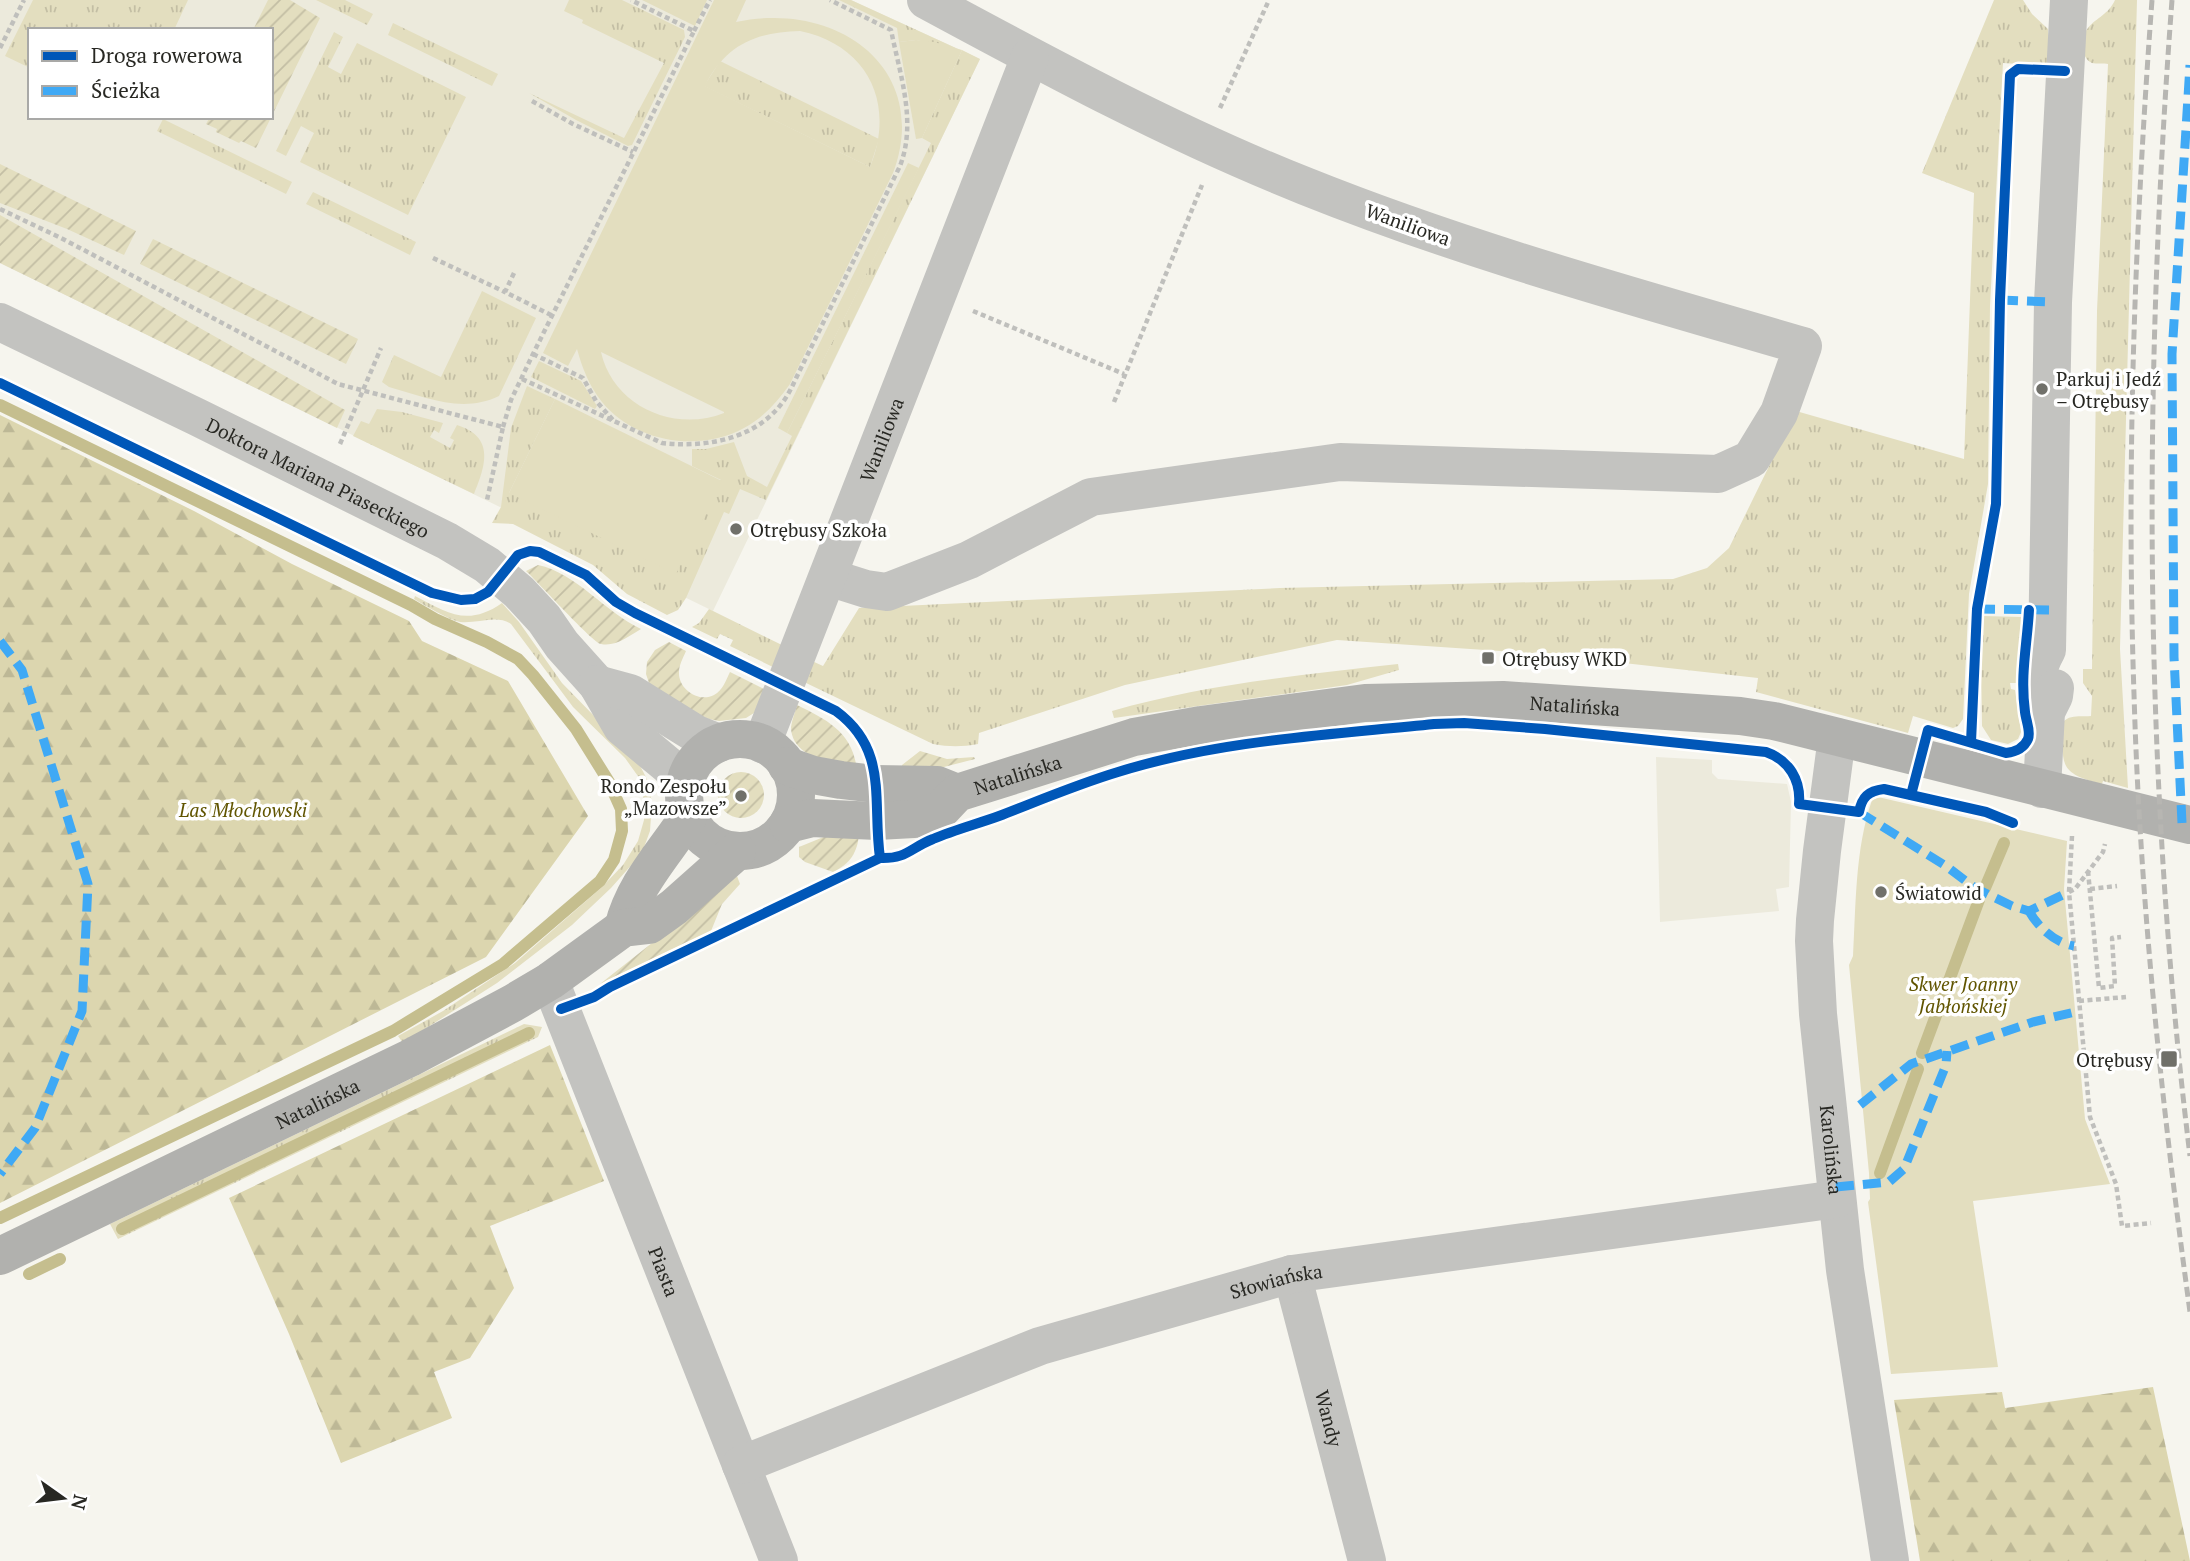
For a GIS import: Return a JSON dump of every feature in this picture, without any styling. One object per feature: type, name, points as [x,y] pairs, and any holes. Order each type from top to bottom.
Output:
[{"type":"main road","name":"Natalińska","points":[[788,824],[811,818],[877,821],[914,819],[941,810],[957,793],[1134,737],[1201,725],[1365,703],[1503,700],[1726,715],[1774,721],[2190,825]]},
{"type":"main road","points":[[623,928],[628,908],[686,801],[689,772],[696,760],[719,743],[733,740],[775,755],[794,780],[796,795],[788,824],[771,842],[753,850],[737,851],[708,841],[696,830],[686,801]]},
{"type":"main road","name":"Natalińska","points":[[775,755],[813,775],[832,779],[875,784],[937,785],[957,793]]},
{"type":"main road","name":"Natalińska","points":[[0,1256],[410,1058],[550,981],[623,928],[649,925],[674,907],[737,851]]},
{"type":"street","name":"Waniliowa","points":[[828,577],[866,589],[887,592],[969,560],[1091,496],[1340,462],[1718,474],[1751,459],[1779,413],[1803,346],[1456,242],[1332,196],[1242,160],[1030,57],[926,0]]},
{"type":"street","points":[[2042,789],[2046,712],[2054,696],[2055,665],[2047,650],[2053,302],[2068,0]]},
{"type":"street","name":"Waniliowa","points":[[775,755],[828,577],[1030,57]]},
{"type":"street","name":"Doktora Mariana Piaseckiego","points":[[0,322],[464,550],[500,576],[529,602],[597,684],[622,727],[670,767],[686,801]]},
{"type":"street","points":[[597,684],[629,693],[696,734],[719,743]]},
{"type":"street","name":"Karolińska","points":[[1837,737],[1818,881],[1814,941],[1818,1014],[1847,1283],[1890,1561]]},
{"type":"street","name":"Piasta","points":[[550,981],[779,1561]]},
{"type":"street","name":"Słowiańska","points":[[741,1465],[1040,1346],[1292,1274],[1837,1199]]},
{"type":"street","name":"Wandy","points":[[1292,1274],[1367,1561]]},
{"type":"path","points":[[0,48],[24,0]]},
{"type":"path","points":[[631,0],[694,31]]},
{"type":"path","points":[[487,500],[511,400],[710,0]]},
{"type":"path","points":[[522,379],[663,443],[685,446],[709,444],[751,430],[776,410],[800,370],[900,166],[908,131],[891,30],[830,0]]},
{"type":"path","points":[[1216,117],[1269,0]]},
{"type":"path","points":[[532,101],[633,152]]},
{"type":"path","points":[[1114,402],[1205,177]]},
{"type":"path","points":[[0,209],[61,238],[338,384],[503,427]]},
{"type":"path","points":[[433,258],[553,316]]},
{"type":"path","points":[[505,292],[514,273]]},
{"type":"path","points":[[966,308],[1124,374]]},
{"type":"path","points":[[335,454],[381,348]]},
{"type":"path","points":[[533,354],[583,378],[596,401],[616,423]]},
{"type":"path","points":[[2072,836],[2068,892],[2090,1117],[2116,1184],[2122,1226],[2151,1223]]},
{"type":"path","points":[[2068,892],[2076,888],[2103,852],[2105,841]]},
{"type":"path","points":[[2088,871],[2099,988],[2115,986],[2112,938],[2121,937]]},
{"type":"path","points":[[2090,888],[2117,886]]},
{"type":"path","points":[[2079,1001],[2126,997]]},
{"type":"shaded area","points":[[0,0],[851,0],[980,59],[713,611],[0,263]]},
{"type":"shaded area","points":[[1656,757],[1712,760],[1712,773],[1718,779],[1787,784],[1791,802],[1789,887],[1776,889],[1779,911],[1660,922]]},
{"type":"green space","points":[[33,0],[188,0],[175,28],[28,28],[28,67],[5,56]]},
{"type":"green space","points":[[268,0],[290,0],[320,18],[273,113],[273,28],[254,28]]},
{"type":"green space","points":[[316,0],[345,0],[373,14],[367,25]]},
{"type":"green space","points":[[569,0],[622,0],[684,30],[685,37],[632,145],[628,146],[576,120],[529,93],[624,138],[664,63],[582,23],[583,20],[564,11]]},
{"type":"green space","points":[[642,0],[707,0],[695,26]]},
{"type":"green space","points":[[714,0],[746,0],[736,22],[774,18],[809,22],[841,33],[867,50],[887,74],[899,102],[902,136],[893,173],[790,384],[775,403],[751,424],[726,436],[688,441],[668,439],[649,434],[616,416],[593,390],[577,349],[568,366],[543,353]],"holes":[[[800,31],[824,38],[843,49],[859,64],[870,81],[877,100],[880,121],[870,167],[705,86],[722,60],[744,44],[769,34]],[[601,352],[724,412],[724,413],[685,419],[666,417],[648,410],[618,387]]]},
{"type":"green space","points":[[839,0],[851,0],[958,49],[916,40],[899,42],[897,28]]},
{"type":"green space","points":[[1994,0],[2023,0],[2032,14],[2048,29],[2051,66],[2003,63],[1990,306],[1988,484],[1969,594],[1963,719],[1958,726],[1953,728],[1913,716],[1908,733],[1756,692],[1758,678],[1543,654],[1337,640],[1125,685],[979,733],[978,744],[966,746],[933,744],[804,682],[812,661],[823,666],[859,608],[1280,588],[1673,579],[1707,568],[1729,548],[1796,411],[1964,459],[1974,193],[1922,173]]},
{"type":"green space","points":[[2115,0],[2137,0],[2120,649],[2128,788],[2103,781],[2102,784],[2076,775],[2069,770],[2063,757],[2063,722],[2073,717],[2091,716],[2092,696],[2083,683],[2083,669],[2092,669],[2097,311],[2108,64],[2092,63],[2088,60],[2085,57],[2083,41],[2088,28]]},
{"type":"green space","points":[[393,23],[498,74],[492,86],[388,35]]},
{"type":"green space","points":[[334,32],[343,37],[328,67],[341,74],[357,43],[466,97],[408,215],[300,162],[314,133],[301,126],[286,156],[276,151]]},
{"type":"green space","points":[[916,40],[962,50],[922,138],[916,139],[899,42]]},
{"type":"green space","points":[[962,50],[980,59],[766,500],[740,489],[729,514],[724,512],[686,598],[678,610],[667,615],[627,594],[593,565],[513,524],[492,523],[501,507],[511,428],[527,386],[555,399],[509,493],[721,480],[692,466],[692,449],[706,449],[734,442],[747,476],[767,487],[792,436],[787,433],[931,143],[922,138]]},
{"type":"green space","points":[[720,61],[879,139],[870,167],[704,86]]},
{"type":"green space","points":[[163,119],[292,182],[286,194],[157,131]]},
{"type":"green space","points":[[209,119],[270,119],[256,148],[216,132],[217,129],[206,124]]},
{"type":"green space","points":[[908,163],[919,168],[787,433],[778,428]]},
{"type":"green space","points":[[0,164],[136,231],[124,255],[0,203]]},
{"type":"green space","points":[[313,192],[416,242],[410,255],[306,204]]},
{"type":"green space","points":[[0,215],[345,410],[337,428],[0,263]]},
{"type":"green space","points":[[153,239],[358,339],[346,364],[140,264]]},
{"type":"green space","points":[[482,291],[536,318],[499,396],[471,404],[457,404],[416,395],[389,387],[382,382],[394,355],[441,377]]},
{"type":"green space","points":[[539,361],[581,381],[597,406],[595,409],[531,377]]},
{"type":"green space","points":[[555,399],[722,481],[676,574],[509,493]]},
{"type":"green space","points":[[377,409],[402,412],[443,423],[439,433],[434,430],[430,437],[450,448],[454,440],[450,438],[457,425],[477,437],[482,444],[484,463],[474,494],[353,436],[361,421],[369,424]]},
{"type":"green space","name":"Las Młochowski","points":[[0,415],[409,621],[422,641],[508,681],[588,816],[486,957],[0,1203]]},
{"type":"green space","points":[[538,565],[552,569],[578,584],[641,629],[612,644],[596,641],[526,571]]},
{"type":"green space","points":[[415,596],[437,608],[468,616],[490,610],[502,603],[519,622],[562,683],[637,760],[647,779],[652,802],[650,831],[643,850],[611,888],[572,925],[497,983],[403,1043],[398,1036],[443,1011],[515,963],[601,888],[623,865],[638,841],[644,820],[640,779],[625,758],[573,707],[511,624],[500,620],[460,622],[424,605],[414,599]]},
{"type":"green space","points":[[709,609],[784,646],[775,668],[730,646],[733,640],[720,634],[717,639],[692,627],[699,623]]},
{"type":"green space","points":[[1983,616],[2022,617],[2016,683],[2010,683],[2011,689],[2015,690],[2021,732],[2018,739],[2008,744],[1991,740],[1982,726]]},
{"type":"green space","points":[[669,642],[686,651],[680,667],[680,678],[686,689],[696,696],[708,697],[717,693],[730,672],[768,691],[754,713],[746,718],[719,721],[699,717],[649,683],[646,674],[647,662],[655,650]]},
{"type":"green space","points":[[1398,664],[1399,670],[1347,685],[1114,718],[1112,711],[1218,687]]},
{"type":"green space","points":[[797,705],[837,729],[850,746],[857,770],[816,758],[798,746],[791,727]]},
{"type":"green space","points":[[920,751],[947,759],[975,759],[936,769],[900,772],[902,765]]},
{"type":"green space","points":[[741,772],[757,779],[764,795],[757,811],[741,818],[725,811],[718,795],[725,779]]},
{"type":"green space","name":"Skwer Joanny Jabłońskiej","points":[[1878,797],[2067,841],[2064,889],[2085,1119],[2110,1184],[1973,1201],[1998,1367],[1891,1374],[1868,1202],[1869,1173],[1849,965],[1853,956],[1862,838],[1872,800]]},
{"type":"green space","points":[[859,833],[852,857],[833,872],[805,862],[799,857],[799,847],[826,836]]},
{"type":"green space","points":[[737,876],[740,884],[722,904],[711,931],[600,984]]},
{"type":"green space","points":[[524,1024],[542,1027],[538,1037],[118,1239],[110,1224]]},
{"type":"green space","points":[[550,1045],[604,1181],[490,1226],[514,1288],[470,1358],[434,1372],[452,1418],[341,1463],[289,1334],[229,1198]]},
{"type":"green space","points":[[2153,1387],[2190,1561],[1920,1561],[1894,1400],[2002,1392],[2005,1408]]},
{"type":"waterway","points":[[0,405],[518,659],[576,729],[609,782],[621,809],[622,831],[614,860],[600,881],[503,964],[393,1031],[0,1218]]},
{"type":"waterway","points":[[1985,888],[2004,843]]},
{"type":"waterway","points":[[1922,1053],[1979,900]]},
{"type":"waterway","points":[[122,1229],[529,1033]]},
{"type":"waterway","points":[[1880,1173],[1918,1069]]},
{"type":"waterway","points":[[29,1274],[60,1259]]},
{"type":"railway","points":[[2152,0],[2134,347],[2131,520],[2134,694],[2147,926],[2170,1158],[2190,1312]]},
{"type":"railway","points":[[2172,0],[2156,289],[2152,578],[2163,868],[2190,1156]]},
{"type":"marked path","points":[[2182,823],[2174,657],[2172,354],[2190,65]]},
{"type":"marked path","points":[[2000,300],[2053,302]]},
{"type":"marked path","points":[[1977,609],[2049,610]]},
{"type":"marked path","points":[[0,641],[22,670],[88,884],[82,1011],[35,1128],[0,1174]]},
{"type":"marked path","points":[[1859,812],[1946,866],[1975,888],[2012,906],[2029,911],[2069,892]]},
{"type":"marked path","points":[[2029,911],[2048,933],[2060,942],[2074,946]]},
{"type":"marked path","points":[[1860,1105],[1911,1064],[2033,1022],[2079,1011]]},
{"type":"marked path","points":[[1836,1187],[1889,1182],[1904,1169],[1946,1065],[1947,1051]]},
{"type":"cycle path","points":[[1971,742],[1977,609],[1996,504],[2000,300],[2010,75],[2018,69],[2065,71]]},
{"type":"cycle path","points":[[0,383],[432,593],[461,600],[475,599],[488,592],[518,555],[530,551],[539,552],[586,575],[616,602],[635,613],[836,711],[853,726],[864,742],[875,777],[880,858]]},
{"type":"cycle path","points":[[1911,795],[1928,730],[2006,753],[2019,749],[2028,739],[2023,686],[2029,610]]},
{"type":"cycle path","points":[[561,1009],[594,997],[880,858],[903,855],[925,842],[1118,772],[1196,753],[1275,740],[1464,723],[1766,752],[1781,760],[1792,772],[1798,787],[1799,804],[1859,812],[1867,796],[1884,789],[1986,812],[2013,823]]},
{"type":"place","name":"Parkuj i Jedź – Otrębusy","points":[[2042,389]]},
{"type":"place","name":"Otrębusy Szkoła","points":[[736,529]]},
{"type":"place","name":"Otrębusy WKD","points":[[1488,658]]},
{"type":"place","name":"Rondo Zespołu „Mazowsze”","points":[[741,796]]},
{"type":"place","name":"Światowid","points":[[1881,892]]},
{"type":"place","name":"Otrębusy","points":[[2169,1059]]}]
